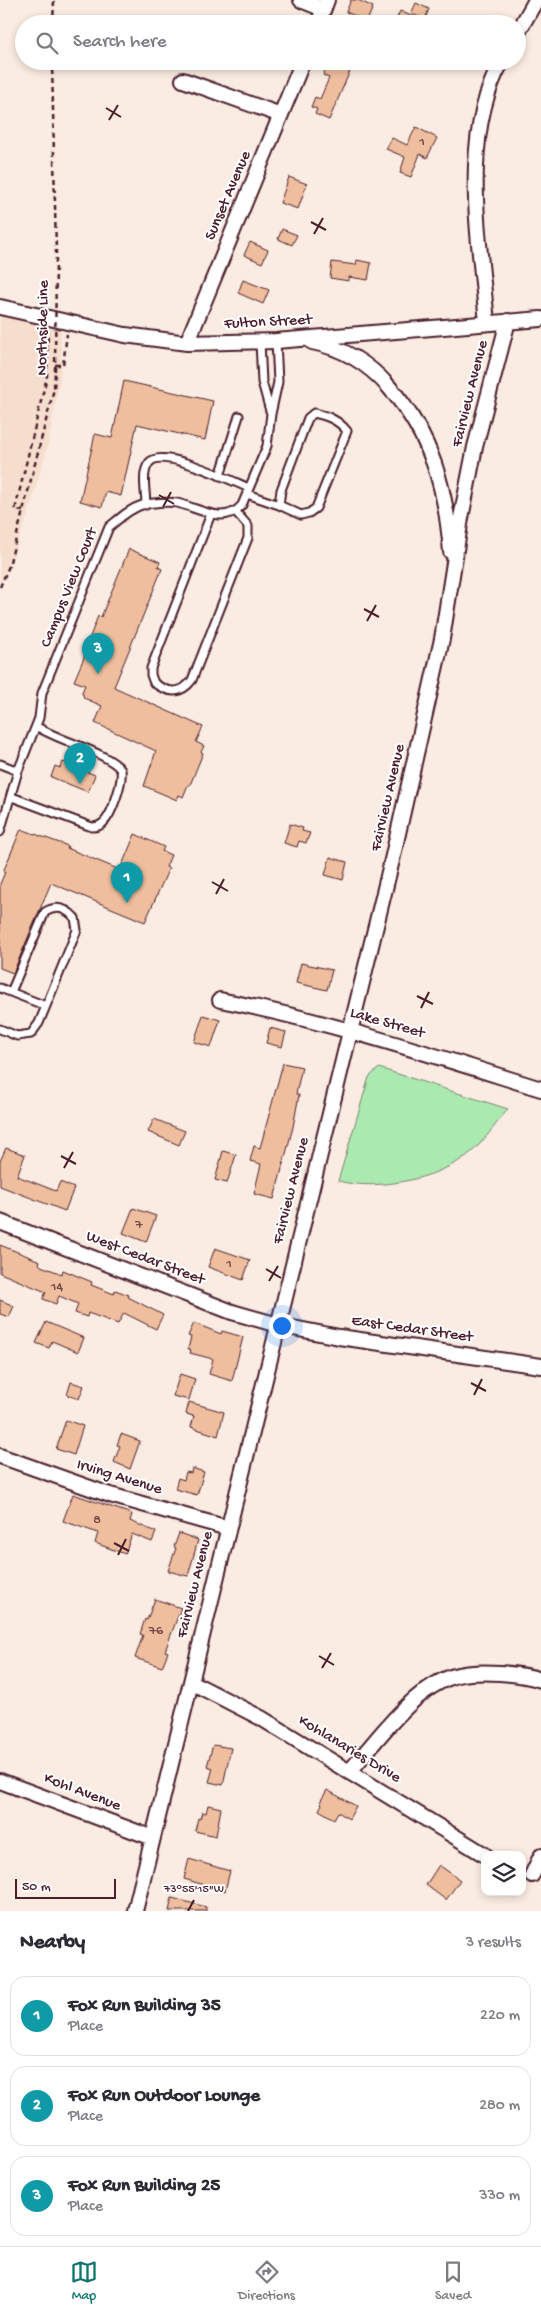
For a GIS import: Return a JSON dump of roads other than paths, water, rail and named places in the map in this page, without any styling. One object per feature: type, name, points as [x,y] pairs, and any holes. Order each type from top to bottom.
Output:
[{"type":"street","points":[[301,0],[325,5]]},
{"type":"street","points":[[526,18],[536,0]]},
{"type":"street","name":"Sunset Avenue","points":[[187,343],[299,70]]},
{"type":"street","name":"Fairview Avenue","points":[[486,323],[476,194],[476,157],[481,121],[497,70]]},
{"type":"street","points":[[183,80],[281,115]]},
{"type":"street","name":"Fulton Street","points":[[0,307],[125,335],[187,343],[260,342],[541,319]]},
{"type":"street","name":"Fairview Avenue","points":[[135,1911],[396,842],[450,595],[461,518],[473,456],[508,321]]},
{"type":"street","name":"Fairview Avenue","points":[[281,340],[320,344],[348,353],[372,369],[410,412],[429,447],[441,488],[449,531],[450,595]]},
{"type":"street","name":"Lake Street","points":[[220,1000],[269,1010],[350,1031],[541,1089]]},
{"type":"street","name":"West Cedar Street","points":[[0,1222],[232,1312],[278,1325]]},
{"type":"street","name":"East Cedar Street","points":[[278,1325],[339,1337],[541,1366]]},
{"type":"street","name":"Irving Avenue","points":[[0,1456],[110,1495],[228,1528]]},
{"type":"street","points":[[350,1771],[409,1704],[436,1684],[457,1675],[485,1672],[529,1675],[541,1680]]},
{"type":"street","name":"Kohlanaries Drive","points":[[191,1682],[261,1718],[481,1853]]},
{"type":"street","name":"Kohl Avenue","points":[[0,1781],[152,1838]]},
{"type":"street","points":[[532,1876],[541,1856]]},
{"type":"lane","points":[[211,514],[151,668],[154,683],[171,692],[180,691],[192,680],[248,538],[248,526],[236,512],[248,491],[267,446],[278,382],[281,340]]},
{"type":"lane","points":[[260,342],[262,382],[271,414]]},
{"type":"lane","points":[[146,505],[145,472],[153,458],[160,457],[179,461],[220,476],[248,491],[300,515],[309,513],[316,508],[347,431],[341,424],[328,416],[314,413],[308,418],[282,490],[279,505]]},
{"type":"lane","points":[[220,476],[239,416]]},
{"type":"lane","name":"Campus View Court","points":[[0,832],[12,797],[18,771],[36,726],[42,693],[109,527],[128,512],[146,505],[174,503],[220,516],[229,516],[236,512]]},
{"type":"lane","points":[[12,797],[92,827],[98,826],[106,819],[121,785],[121,770],[112,760],[49,735],[36,726]]},
{"type":"lane","points":[[0,764],[18,771]]},
{"type":"lane","points":[[0,1029],[17,1036],[31,1034],[39,1023],[77,930],[75,918],[65,910],[58,908],[45,912],[11,992]]},
{"type":"lane","points":[[0,988],[46,1006]]},
{"type":"place","name":"Fox Run Building 25","points":[[98,674]]},
{"type":"place","name":"Fox Run Outdoor Lounge","points":[[80,784]]},
{"type":"place","name":"Fox Run Building 35","points":[[127,903]]}]
